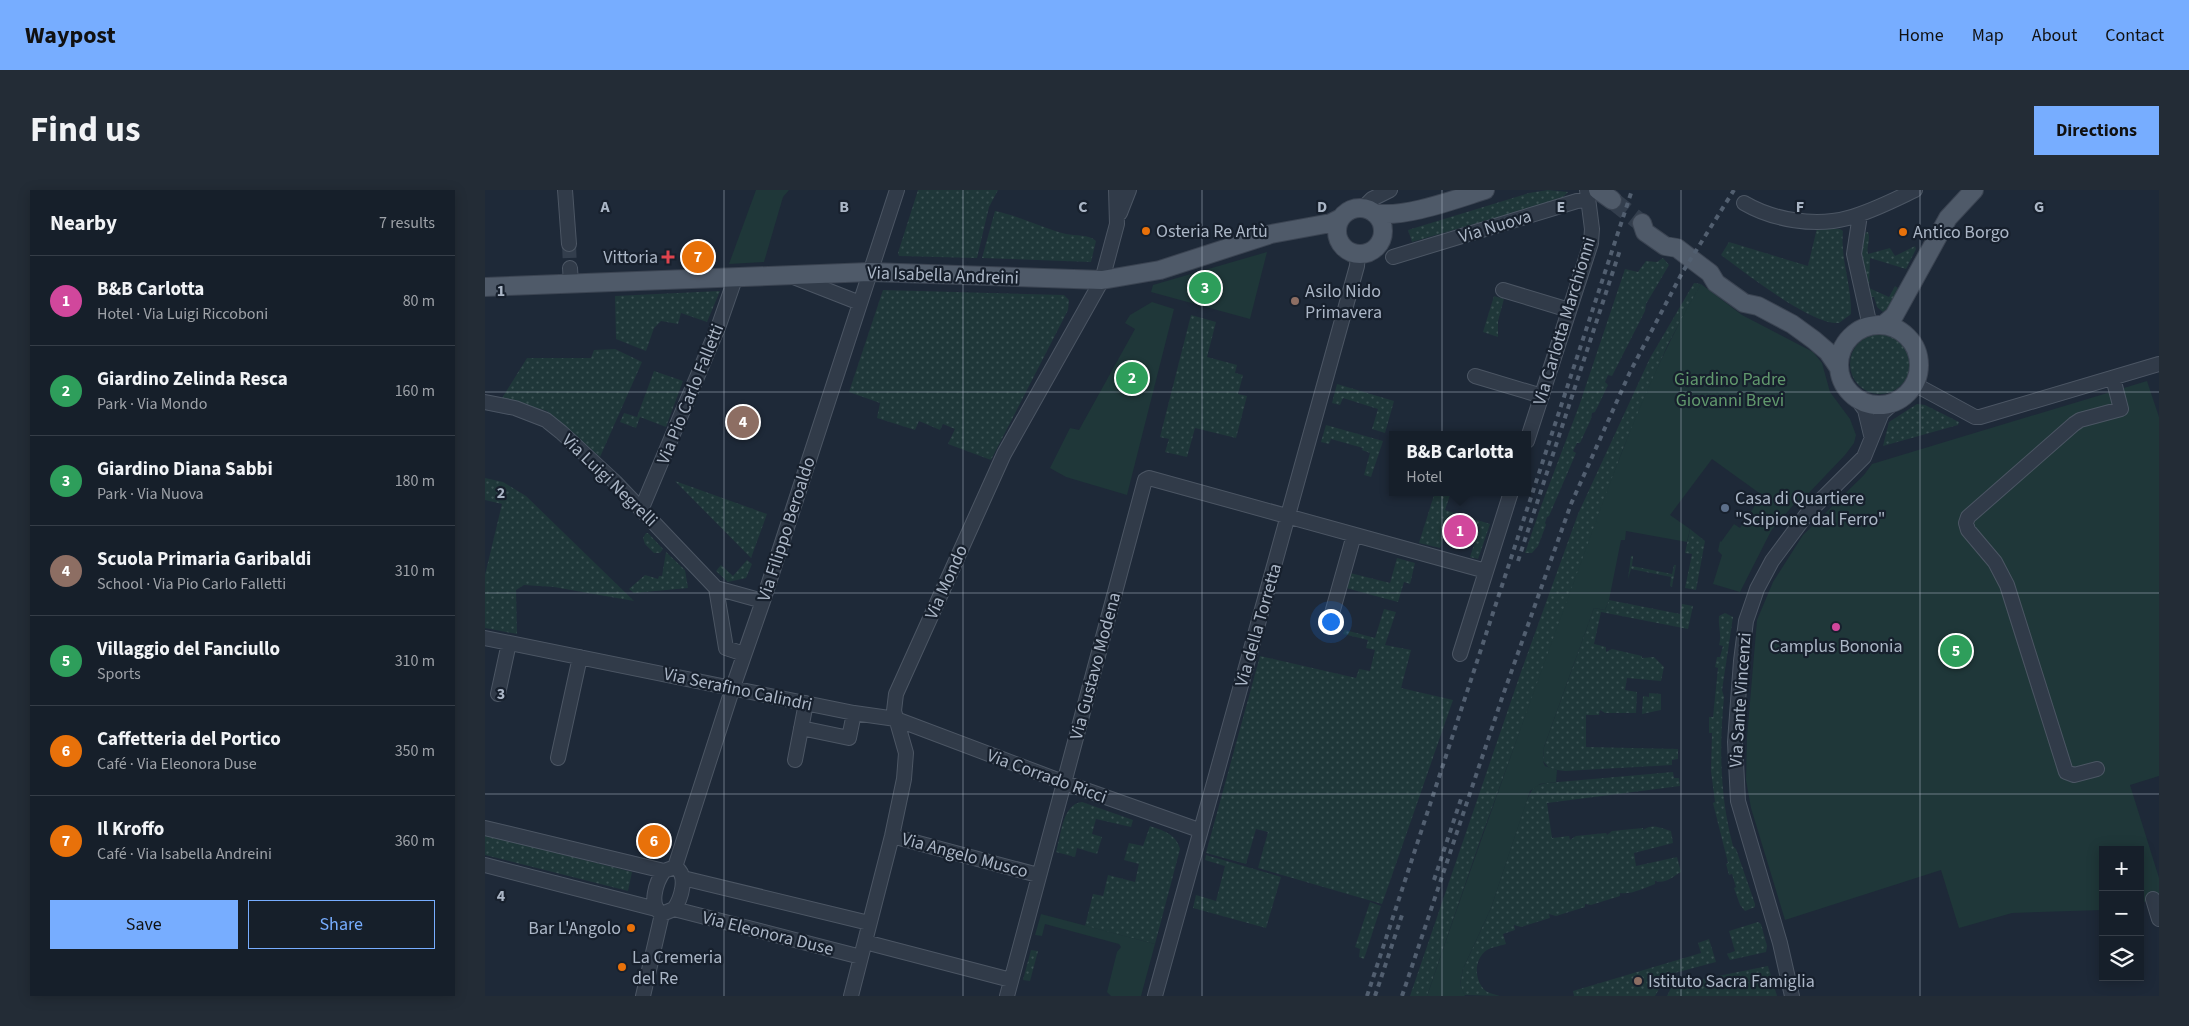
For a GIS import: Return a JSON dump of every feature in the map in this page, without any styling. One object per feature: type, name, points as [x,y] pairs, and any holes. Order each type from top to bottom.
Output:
[{"type":"main road","points":[[1102,280],[1159,270],[1285,231],[1331,223],[1353,209],[1389,214],[1439,204],[1485,190]]},
{"type":"main road","points":[[1641,223],[1645,232],[1665,246],[1675,247],[1710,273],[1721,274],[1752,296],[1758,306],[1792,324],[1832,338],[1851,336],[1894,316],[1912,285],[1925,256],[1948,218],[1973,191]]},
{"type":"main road","points":[[1285,231],[1320,234],[1358,254],[1370,252],[1375,249],[1383,236],[1395,223],[1439,204]]},
{"type":"main road","points":[[1369,210],[1381,221],[1383,236]]},
{"type":"main road","points":[[1341,218],[1338,234],[1342,245]]},
{"type":"main road","name":"Via Isabella Andreini","points":[[485,286],[571,276],[736,276],[870,272],[1102,280]]},
{"type":"main road","points":[[1907,336],[1906,317],[1912,285]]},
{"type":"main road","points":[[1792,324],[1828,352],[1839,368],[1844,385],[1857,399],[1878,404],[1893,403],[1908,394],[1916,385],[1919,360],[1915,347],[1907,336],[1892,328],[1876,326]]},
{"type":"main road","points":[[1839,368],[1843,347],[1851,336]]},
{"type":"street","points":[[565,190],[569,244]]},
{"type":"street","name":"Via Filippo Beroaldo","points":[[674,872],[897,190]]},
{"type":"street","name":"Via Mondo","points":[[851,996],[892,836],[904,779],[906,752],[894,711],[896,694],[1004,454],[1102,280],[1117,224],[1116,190]]},
{"type":"street","points":[[1117,224],[1129,190]]},
{"type":"street","points":[[1369,210],[1372,199],[1390,190]]},
{"type":"street","points":[[1744,203],[1763,213],[1809,220],[1838,220],[1860,214],[1915,190]]},
{"type":"street","name":"Via Nuova","points":[[1393,257],[1596,195]]},
{"type":"street","name":"Via Carlotta Marchionni","points":[[1530,431],[1591,243],[1596,195]]},
{"type":"street","points":[[1860,214],[1854,254],[1876,326]]},
{"type":"street","name":"Via della Torretta","points":[[1155,996],[1199,830],[1289,516],[1357,266],[1358,254]]},
{"type":"street","name":"Via Isabella Andreini","points":[[784,274],[860,303]]},
{"type":"street","name":"Via Pio Carlo Falletti","points":[[641,510],[719,325],[736,276]]},
{"type":"street","points":[[1503,290],[1569,310]]},
{"type":"street","points":[[1916,385],[1980,417],[2159,364]]},
{"type":"street","points":[[1475,376],[1541,396]]},
{"type":"street","points":[[2097,769],[2074,775],[2066,772],[2007,585],[1995,562],[1969,530],[1966,523],[1968,518],[2074,424],[2080,420],[2121,409],[2113,378]]},
{"type":"street","points":[[1857,399],[1865,410],[1871,438]]},
{"type":"street","name":"Via Luigi Negrelli","points":[[485,402],[515,408],[545,420],[584,452],[716,588]]},
{"type":"street","name":"Via Sante Vincenzi","points":[[1792,996],[1780,943],[1738,801],[1735,742],[1744,631],[1752,602],[1772,561],[1807,514],[1864,457],[1882,413],[1893,403]]},
{"type":"street","name":"Via Gustavo Modena","points":[[1007,996],[1145,480],[1149,478],[1289,516]]},
{"type":"street","points":[[1460,654],[1510,496]]},
{"type":"street","points":[[1289,516],[1486,572]]},
{"type":"street","points":[[1329,624],[1354,535]]},
{"type":"street","points":[[744,654],[726,648],[716,588],[763,600]]},
{"type":"street","name":"Via Serafino Calindri","points":[[485,638],[854,713],[896,719]]},
{"type":"street","points":[[498,694],[509,643]]},
{"type":"street","points":[[558,758],[580,657]]},
{"type":"street","points":[[795,760],[806,703]]},
{"type":"street","points":[[801,728],[849,738],[854,713]]},
{"type":"street","name":"Via Corrado Ricci","points":[[896,719],[1063,782],[1199,830]]},
{"type":"street","name":"Via Eleonora Duse","points":[[485,828],[674,872],[869,923]]},
{"type":"street","name":"Via Angelo Musco","points":[[892,836],[1039,875]]},
{"type":"street","name":"Via Eleonora Duse","points":[[485,865],[664,911],[861,957]]},
{"type":"street","points":[[643,996],[664,911],[681,894],[674,872],[656,891],[664,911]]},
{"type":"street","points":[[2153,899],[2159,919]]},
{"type":"street","points":[[865,942],[1011,980]]},
{"type":"green space","points":[[756,190],[789,190],[783,197],[764,262],[729,264]]},
{"type":"green space","points":[[918,190],[998,190],[989,207],[977,258],[899,256],[898,253]]},
{"type":"green space","points":[[1548,190],[1568,192],[1557,200],[1412,242],[1408,230],[1529,193]]},
{"type":"green space","points":[[995,211],[1070,235],[1086,236],[1093,239],[1096,241],[1091,262],[982,258]]},
{"type":"green space","points":[[1817,228],[1840,229],[1843,231],[1843,252],[1850,293],[1851,314],[1839,323],[1827,322],[1796,307],[1721,255],[1729,242],[1808,266]]},
{"type":"green space","points":[[1868,232],[1868,254],[1890,248],[1895,256],[1915,246],[1916,249],[1906,269],[1870,258],[1869,288],[1889,297],[1895,286],[1898,288],[1887,310],[1883,312],[1877,307],[1874,297],[1869,297],[1859,253],[1861,234]]},
{"type":"green space","points":[[1267,252],[1250,319],[1151,292],[1153,285]]},
{"type":"green space","points":[[1663,258],[1669,265],[1646,304],[1645,311],[1612,376],[1608,375],[1605,382],[1608,385],[1595,412],[1592,413],[1580,443],[1577,443],[1573,451],[1576,453],[1547,517],[1538,546],[1532,553],[1525,553],[1579,406],[1625,269],[1638,272],[1646,261],[1657,262]]},
{"type":"green space","points":[[1694,283],[1701,284],[1668,344],[1623,449],[1481,838],[1427,996],[1410,996],[1522,669],[1578,514],[1650,358]]},
{"type":"green space","name":"Giardino Padre Giovanni Brevi","points":[[1701,284],[1742,315],[1813,352],[1822,363],[1830,392],[1850,419],[1856,435],[1854,443],[1804,498],[1795,503],[1771,531],[1740,592],[1713,584],[1722,555],[1718,551],[1720,541],[1734,524],[1740,528],[1762,495],[1712,459],[1670,515],[1690,529],[1687,542],[1626,531],[1625,540],[1621,540],[1609,600],[1605,610],[1594,608],[1544,747],[1543,761],[1545,766],[1557,770],[1556,782],[1540,784],[1530,791],[1491,908],[1463,969],[1460,984],[1465,996],[1427,996],[1553,638],[1630,432],[1663,357]]},
{"type":"green space","points":[[883,290],[1064,295],[1069,300],[1068,310],[991,460],[948,444],[955,429],[943,424],[940,430],[919,421],[915,430],[877,418],[880,403],[849,392]]},
{"type":"green space","points":[[720,291],[707,322],[681,313],[678,324],[661,321],[654,328],[646,351],[616,339],[615,296]]},
{"type":"green space","points":[[1494,296],[1504,299],[1498,321],[1498,337],[1483,332]]},
{"type":"green space","points":[[1152,302],[1174,309],[1127,495],[1066,477],[1050,468],[1070,428],[1079,430],[1135,329],[1125,323],[1130,315]]},
{"type":"green space","points":[[1191,315],[1216,322],[1207,357],[1237,365],[1235,373],[1243,375],[1238,394],[1247,396],[1236,438],[1195,428],[1187,457],[1165,452],[1169,439],[1160,437]]},
{"type":"green space","points":[[1880,334],[1897,339],[1905,347],[1910,364],[1905,381],[1897,389],[1880,394],[1863,389],[1855,381],[1850,364],[1855,347],[1863,339]]},
{"type":"green space","points":[[615,349],[642,362],[600,457],[547,411],[502,398],[527,358],[591,358],[594,350]]},
{"type":"green space","points":[[654,371],[683,381],[666,427],[640,417],[636,428],[620,422],[624,413],[637,417]]},
{"type":"green space","points":[[2147,381],[2159,417],[2159,776],[2130,785],[2159,878],[2159,898],[2144,902],[2144,846],[2099,846],[2099,910],[2012,913],[1959,928],[1941,870],[1785,920],[1751,808],[1746,780],[1747,737],[1757,620],[1773,582],[1803,535],[1864,475],[1872,464]]},
{"type":"green space","points":[[1337,384],[1394,401],[1385,433],[1372,429],[1378,409],[1343,398],[1340,405],[1332,403]]},
{"type":"green space","points":[[1917,404],[1925,405],[1959,422],[1958,425],[1883,446],[1889,422]]},
{"type":"green space","points":[[1326,425],[1383,441],[1371,477],[1364,475],[1370,453],[1362,450],[1363,448],[1331,439],[1329,444],[1321,442]]},
{"type":"green space","points":[[485,478],[503,482],[526,496],[634,601],[554,587],[524,585],[516,590],[517,634],[485,628],[485,575],[502,504],[485,500]]},
{"type":"green space","points":[[675,481],[767,514],[751,558]]},
{"type":"green space","points":[[1434,496],[1450,496],[1445,510],[1490,524],[1478,559],[1470,557],[1480,527],[1451,518],[1440,548],[1419,543]]},
{"type":"green space","points":[[1690,529],[1705,541],[1696,590],[1685,588],[1692,554],[1685,553]]},
{"type":"green space","points":[[646,533],[663,549],[660,553],[654,553],[645,544],[643,538]]},
{"type":"green space","points":[[666,552],[685,570],[688,588],[634,593],[629,589],[645,575],[658,579],[659,576],[662,576]]},
{"type":"green space","points":[[1631,556],[1633,556],[1632,566],[1672,574],[1674,565],[1676,565],[1672,587],[1670,586],[1671,577],[1631,569],[1628,579]]},
{"type":"green space","points":[[1397,558],[1415,563],[1410,584],[1404,582],[1398,602],[1346,588],[1350,573],[1390,583]]},
{"type":"green space","points":[[747,560],[752,564],[746,578],[728,582],[716,571],[721,565],[733,576]]},
{"type":"green space","points":[[1609,600],[1680,614],[1682,604],[1693,606],[1688,629],[1601,612],[1594,644],[1606,647],[1606,652],[1612,649],[1642,656],[1642,658],[1654,657],[1664,667],[1661,681],[1627,678],[1625,690],[1637,692],[1636,713],[1605,713],[1600,710],[1599,715],[1586,715],[1586,747],[1678,749],[1678,759],[1672,760],[1672,765],[1565,771],[1550,769],[1543,761],[1544,747],[1594,608],[1605,610]]},
{"type":"green space","points":[[1384,609],[1396,612],[1385,645],[1411,650],[1401,688],[1453,700],[1382,904],[1258,868],[1268,832],[1256,829],[1246,864],[1206,853],[1260,656],[1356,678],[1359,669],[1370,671],[1375,650],[1366,648],[1368,640],[1343,634],[1345,630],[1375,638]]},
{"type":"green space","points":[[1725,613],[1733,617],[1722,690],[1724,697],[1721,735],[1723,791],[1733,846],[1736,849],[1755,904],[1755,907],[1745,911],[1740,905],[1734,888],[1736,887],[1732,874],[1729,875],[1726,864],[1728,863],[1713,803],[1715,802],[1711,771],[1712,733],[1709,733],[1709,717],[1713,717],[1718,668],[1715,667],[1717,657],[1720,657],[1723,646],[1719,645],[1719,616]]},
{"type":"green space","points":[[1649,693],[1661,694],[1661,710],[1642,714],[1643,696],[1649,697]]},
{"type":"green space","points":[[1673,772],[1674,778],[1679,778],[1680,786],[1547,803],[1552,838],[1569,836],[1570,840],[1576,836],[1606,833],[1607,835],[1612,831],[1643,828],[1643,830],[1653,826],[1671,831],[1673,843],[1634,853],[1636,866],[1677,857],[1681,872],[1669,880],[1655,881],[1655,884],[1637,891],[1620,893],[1620,896],[1591,905],[1585,904],[1585,907],[1556,916],[1549,914],[1550,918],[1521,927],[1514,925],[1515,930],[1503,934],[1506,944],[1494,947],[1483,953],[1477,967],[1479,983],[1482,987],[1488,992],[1500,996],[1464,995],[1460,984],[1463,969],[1491,908],[1526,802],[1534,786],[1547,783]]},
{"type":"green space","points":[[1082,802],[1133,820],[1131,827],[1096,819],[1092,834],[1102,837],[1097,854],[1077,848],[1075,857],[1056,852],[1066,814],[1075,804]]},
{"type":"green space","points":[[1150,826],[1172,836],[1180,849],[1155,944],[1085,926],[1093,894],[1103,896],[1108,875],[1135,882],[1139,864],[1124,860],[1129,843],[1143,846]]},
{"type":"green space","points":[[485,835],[632,872],[628,891],[485,855]]},
{"type":"green space","points":[[1206,855],[1281,877],[1266,928],[1193,908],[1196,895],[1216,901],[1225,866],[1205,860]]},
{"type":"green space","points":[[1370,902],[1381,906],[1364,959],[1359,957],[1360,949],[1355,947]]},
{"type":"green space","points":[[1041,914],[1155,944],[1141,996],[1111,996],[1107,992],[1117,952],[1121,947],[1119,944],[1045,924],[1042,936],[1035,935]]},
{"type":"green space","points":[[1758,922],[1761,924],[1767,946],[1766,952],[1730,960],[1727,954],[1735,951],[1729,931]]},
{"type":"green space","points":[[1709,939],[1716,962],[1667,975],[1655,996],[1574,996],[1573,991],[1701,953],[1698,943]]},
{"type":"green space","points":[[1031,950],[1038,951],[1030,981],[1023,980]]},
{"type":"green space","points":[[1768,966],[1777,996],[1667,996],[1671,988],[1688,982]]},
{"type":"tunnel","points":[[1612,200],[1640,222]]},
{"type":"tunnel","points":[[569,244],[570,268]]},
{"type":"railway","points":[[1367,996],[1632,190]]},
{"type":"railway","points":[[1402,996],[1502,698],[1571,504],[1630,372],[1682,273],[1734,190]]},
{"type":"railway","points":[[1518,561],[1620,250]]},
{"type":"railway","points":[[1434,880],[1461,799]]},
{"type":"railway","points":[[1375,996],[1402,915]]},
{"type":"place","name":"Osteria Re Artù","points":[[1146,231]]},
{"type":"place","name":"Antico Borgo","points":[[1903,232]]},
{"type":"place","name":"Vittoria","points":[[668,257]]},
{"type":"place","name":"Il Kroffo","points":[[698,257]]},
{"type":"place","name":"Giardino Diana Sabbi","points":[[1205,288]]},
{"type":"place","name":"Asilo Nido Primavera","points":[[1295,301]]},
{"type":"place","name":"Giardino Zelinda Resca","points":[[1132,378]]},
{"type":"place","name":"Scuola Primaria Garibaldi","points":[[743,422]]},
{"type":"place","name":"Casa di Quartiere \"Scipione dal Ferro\"","points":[[1725,508]]},
{"type":"place","name":"B&B Carlotta","points":[[1460,531]]},
{"type":"place","name":"Camplus Bononia","points":[[1836,627]]},
{"type":"place","name":"Villaggio del Fanciullo","points":[[1956,651]]},
{"type":"place","name":"Caffetteria del Portico","points":[[654,841]]},
{"type":"place","name":"Bar L'Angolo","points":[[631,928]]},
{"type":"place","name":"La Cremeria del Re","points":[[622,967]]},
{"type":"place","name":"Istituto Sacra Famiglia","points":[[1638,981]]}]
